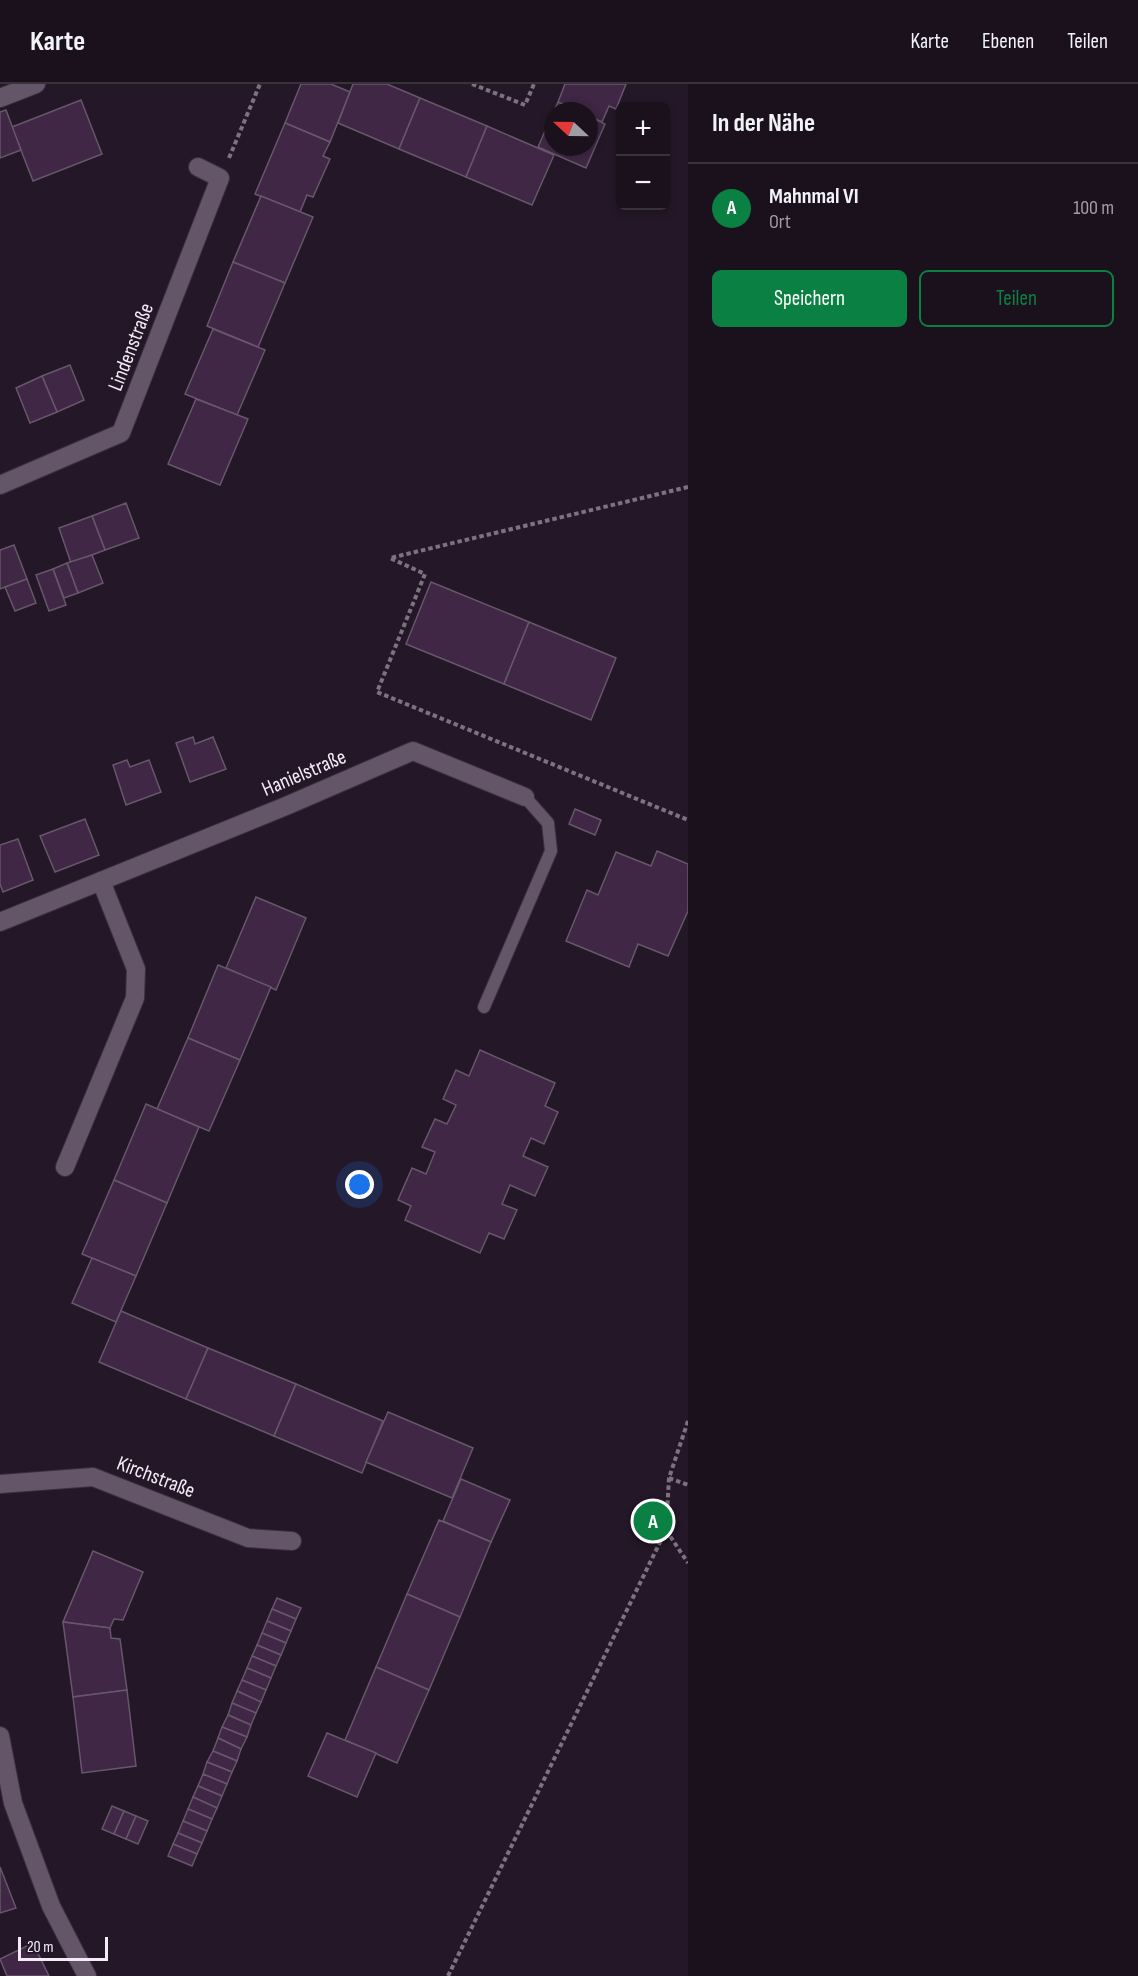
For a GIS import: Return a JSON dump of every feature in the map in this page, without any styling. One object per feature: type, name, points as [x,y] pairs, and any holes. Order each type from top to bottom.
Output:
[{"type":"street","points":[[0,98],[36,84]]},
{"type":"street","points":[[198,167],[220,178]]},
{"type":"street","name":"Lindenstraße","points":[[0,485],[121,433],[220,178]]},
{"type":"street","name":"Hanielstraße","points":[[0,922],[286,806],[412,751],[525,797]]},
{"type":"street","points":[[65,1167],[135,998],[136,969],[100,881]]},
{"type":"street","name":"Kirchstraße","points":[[0,1484],[93,1477],[248,1538],[292,1541]]},
{"type":"street","points":[[0,1736],[13,1803],[51,1906],[87,1976]]},
{"type":"lane","points":[[484,1007],[551,851],[548,823],[525,797]]},
{"type":"path","points":[[220,178],[260,84]]},
{"type":"path","points":[[472,84],[525,105],[534,84]]},
{"type":"path","points":[[688,487],[390,558],[425,574],[377,692],[688,820]]},
{"type":"path","points":[[448,1976],[666,1530],[669,1478],[688,1421]]},
{"type":"path","points":[[669,1478],[688,1485]]},
{"type":"path","points":[[666,1530],[688,1563]]},
{"type":"building","points":[[301,84],[331,84],[350,92],[330,142],[285,123]]},
{"type":"building","points":[[353,84],[387,84],[420,98],[399,149],[338,123]]},
{"type":"building","points":[[565,84],[626,84],[619,102],[616,102],[616,109],[609,106],[602,122],[598,120],[598,102],[558,102]]},
{"type":"building","points":[[420,98],[487,126],[466,177],[399,149]]},
{"type":"building","points":[[81,100],[102,154],[33,181],[12,127]]},
{"type":"building","points":[[6,110],[21,150],[0,158],[0,112]]},
{"type":"building","points":[[598,120],[605,124],[598,140]]},
{"type":"building","points":[[285,123],[330,142],[323,156],[330,159],[313,197],[307,195],[300,212],[255,194]]},
{"type":"building","points":[[487,126],[544,151],[544,156],[554,156],[532,205],[466,177]]},
{"type":"building","points":[[544,133],[544,150],[538,147]]},
{"type":"building","points":[[559,156],[591,156],[586,168]]},
{"type":"building","points":[[261,196],[313,217],[285,283],[233,262]]},
{"type":"building","points":[[233,262],[285,283],[258,347],[207,326]]},
{"type":"building","points":[[213,329],[265,350],[237,415],[185,394]]},
{"type":"building","points":[[70,365],[84,400],[57,412],[42,376]]},
{"type":"building","points":[[42,376],[57,412],[30,423],[16,388]]},
{"type":"building","points":[[196,399],[248,419],[220,485],[168,464]]},
{"type":"building","points":[[126,503],[139,538],[105,550],[92,516]]},
{"type":"building","points":[[92,516],[105,550],[71,563],[59,528]]},
{"type":"building","points":[[14,545],[27,579],[0,589],[0,550]]},
{"type":"building","points":[[92,555],[103,583],[78,593],[67,563]]},
{"type":"building","points":[[67,563],[78,593],[64,598],[53,569]]},
{"type":"building","points":[[53,569],[66,605],[49,611],[36,575]]},
{"type":"building","points":[[27,579],[36,603],[15,611],[5,587]]},
{"type":"building","points":[[431,582],[529,622],[504,684],[406,644]]},
{"type":"building","points":[[529,622],[616,658],[591,720],[504,684]]},
{"type":"building","points":[[193,737],[195,744],[213,737],[226,769],[190,782],[176,743]]},
{"type":"building","points":[[127,760],[130,767],[149,760],[161,792],[126,805],[113,765]]},
{"type":"building","points":[[575,809],[601,820],[595,835],[569,824]]},
{"type":"building","points":[[85,819],[99,855],[55,872],[40,836]]},
{"type":"building","points":[[18,839],[33,880],[3,892],[0,884],[0,845]]},
{"type":"building","points":[[657,851],[688,864],[688,911],[668,956],[638,944],[629,967],[566,941],[587,890],[598,895],[616,852],[651,866]]},
{"type":"building","points":[[256,897],[306,918],[276,990],[226,968]]},
{"type":"building","points":[[218,965],[271,987],[240,1060],[188,1038]]},
{"type":"building","points":[[188,1038],[240,1060],[209,1131],[157,1109]]},
{"type":"building","points":[[480,1050],[555,1083],[545,1106],[558,1112],[544,1144],[531,1138],[523,1156],[548,1167],[535,1196],[510,1185],[502,1204],[517,1210],[504,1239],[489,1233],[480,1253],[405,1220],[411,1206],[398,1200],[412,1168],[426,1174],[435,1152],[422,1147],[435,1119],[447,1124],[456,1105],[443,1099],[456,1070],[469,1076]]},
{"type":"building","points":[[146,1104],[199,1127],[167,1203],[114,1180]]},
{"type":"building","points":[[114,1180],[167,1203],[136,1276],[82,1254]]},
{"type":"building","points":[[92,1258],[136,1276],[116,1322],[72,1303]]},
{"type":"building","points":[[121,1311],[208,1348],[186,1399],[99,1362]]},
{"type":"building","points":[[208,1348],[296,1384],[274,1436],[186,1399]]},
{"type":"building","points":[[296,1384],[383,1421],[362,1473],[274,1436]]},
{"type":"building","points":[[388,1412],[473,1448],[452,1498],[366,1462]]},
{"type":"building","points":[[461,1479],[510,1500],[491,1542],[443,1521]]},
{"type":"building","points":[[439,1520],[491,1542],[460,1617],[407,1594]]},
{"type":"building","points":[[93,1551],[143,1572],[123,1620],[114,1619],[110,1628],[63,1622]]},
{"type":"building","points":[[407,1594],[460,1617],[429,1690],[376,1667]]},
{"type":"building","points":[[277,1598],[301,1608],[296,1619],[272,1609]]},
{"type":"building","points":[[272,1609],[296,1619],[291,1631],[267,1621]]},
{"type":"building","points":[[267,1621],[291,1631],[286,1643],[262,1633]]},
{"type":"building","points":[[63,1622],[110,1628],[111,1638],[120,1639],[127,1690],[73,1697]]},
{"type":"building","points":[[262,1633],[286,1643],[281,1655],[257,1645]]},
{"type":"building","points":[[257,1645],[281,1655],[276,1666],[252,1656]]},
{"type":"building","points":[[252,1656],[276,1666],[271,1678],[247,1668]]},
{"type":"building","points":[[376,1667],[429,1690],[397,1763],[345,1740]]},
{"type":"building","points":[[247,1668],[271,1678],[266,1690],[242,1680]]},
{"type":"building","points":[[242,1680],[266,1690],[261,1702],[237,1691]]},
{"type":"building","points":[[127,1690],[136,1766],[82,1773],[73,1697]]},
{"type":"building","points":[[237,1691],[261,1702],[256,1713],[232,1703]]},
{"type":"building","points":[[232,1703],[256,1713],[251,1725],[228,1715]]},
{"type":"building","points":[[228,1715],[251,1725],[247,1737],[222,1727]]},
{"type":"building","points":[[222,1727],[247,1737],[241,1749],[218,1738]]},
{"type":"building","points":[[327,1733],[376,1753],[357,1797],[308,1776]]},
{"type":"building","points":[[218,1738],[241,1749],[237,1761],[213,1751]]},
{"type":"building","points":[[213,1751],[237,1761],[232,1772],[207,1762]]},
{"type":"building","points":[[207,1762],[232,1772],[227,1784],[203,1774]]},
{"type":"building","points":[[203,1774],[227,1784],[222,1796],[198,1786]]},
{"type":"building","points":[[198,1786],[222,1796],[217,1808],[193,1797]]},
{"type":"building","points":[[193,1797],[217,1808],[212,1819],[188,1809]]},
{"type":"building","points":[[112,1806],[124,1811],[114,1834],[102,1829]]},
{"type":"building","points":[[188,1809],[212,1819],[207,1831],[183,1821]]},
{"type":"building","points":[[124,1811],[136,1816],[126,1839],[114,1834]]},
{"type":"building","points":[[136,1816],[148,1821],[138,1844],[126,1839]]},
{"type":"building","points":[[183,1821],[207,1831],[202,1843],[178,1833]]},
{"type":"building","points":[[178,1833],[202,1843],[197,1854],[173,1844]]},
{"type":"building","points":[[173,1844],[197,1854],[192,1866],[168,1856]]},
{"type":"building","points":[[0,1867],[16,1908],[0,1913]]},
{"type":"building","points":[[33,1943],[49,1976],[7,1976],[0,1959]]},
{"type":"place","name":"Mahnmal VI","points":[[653,1521]]}]
